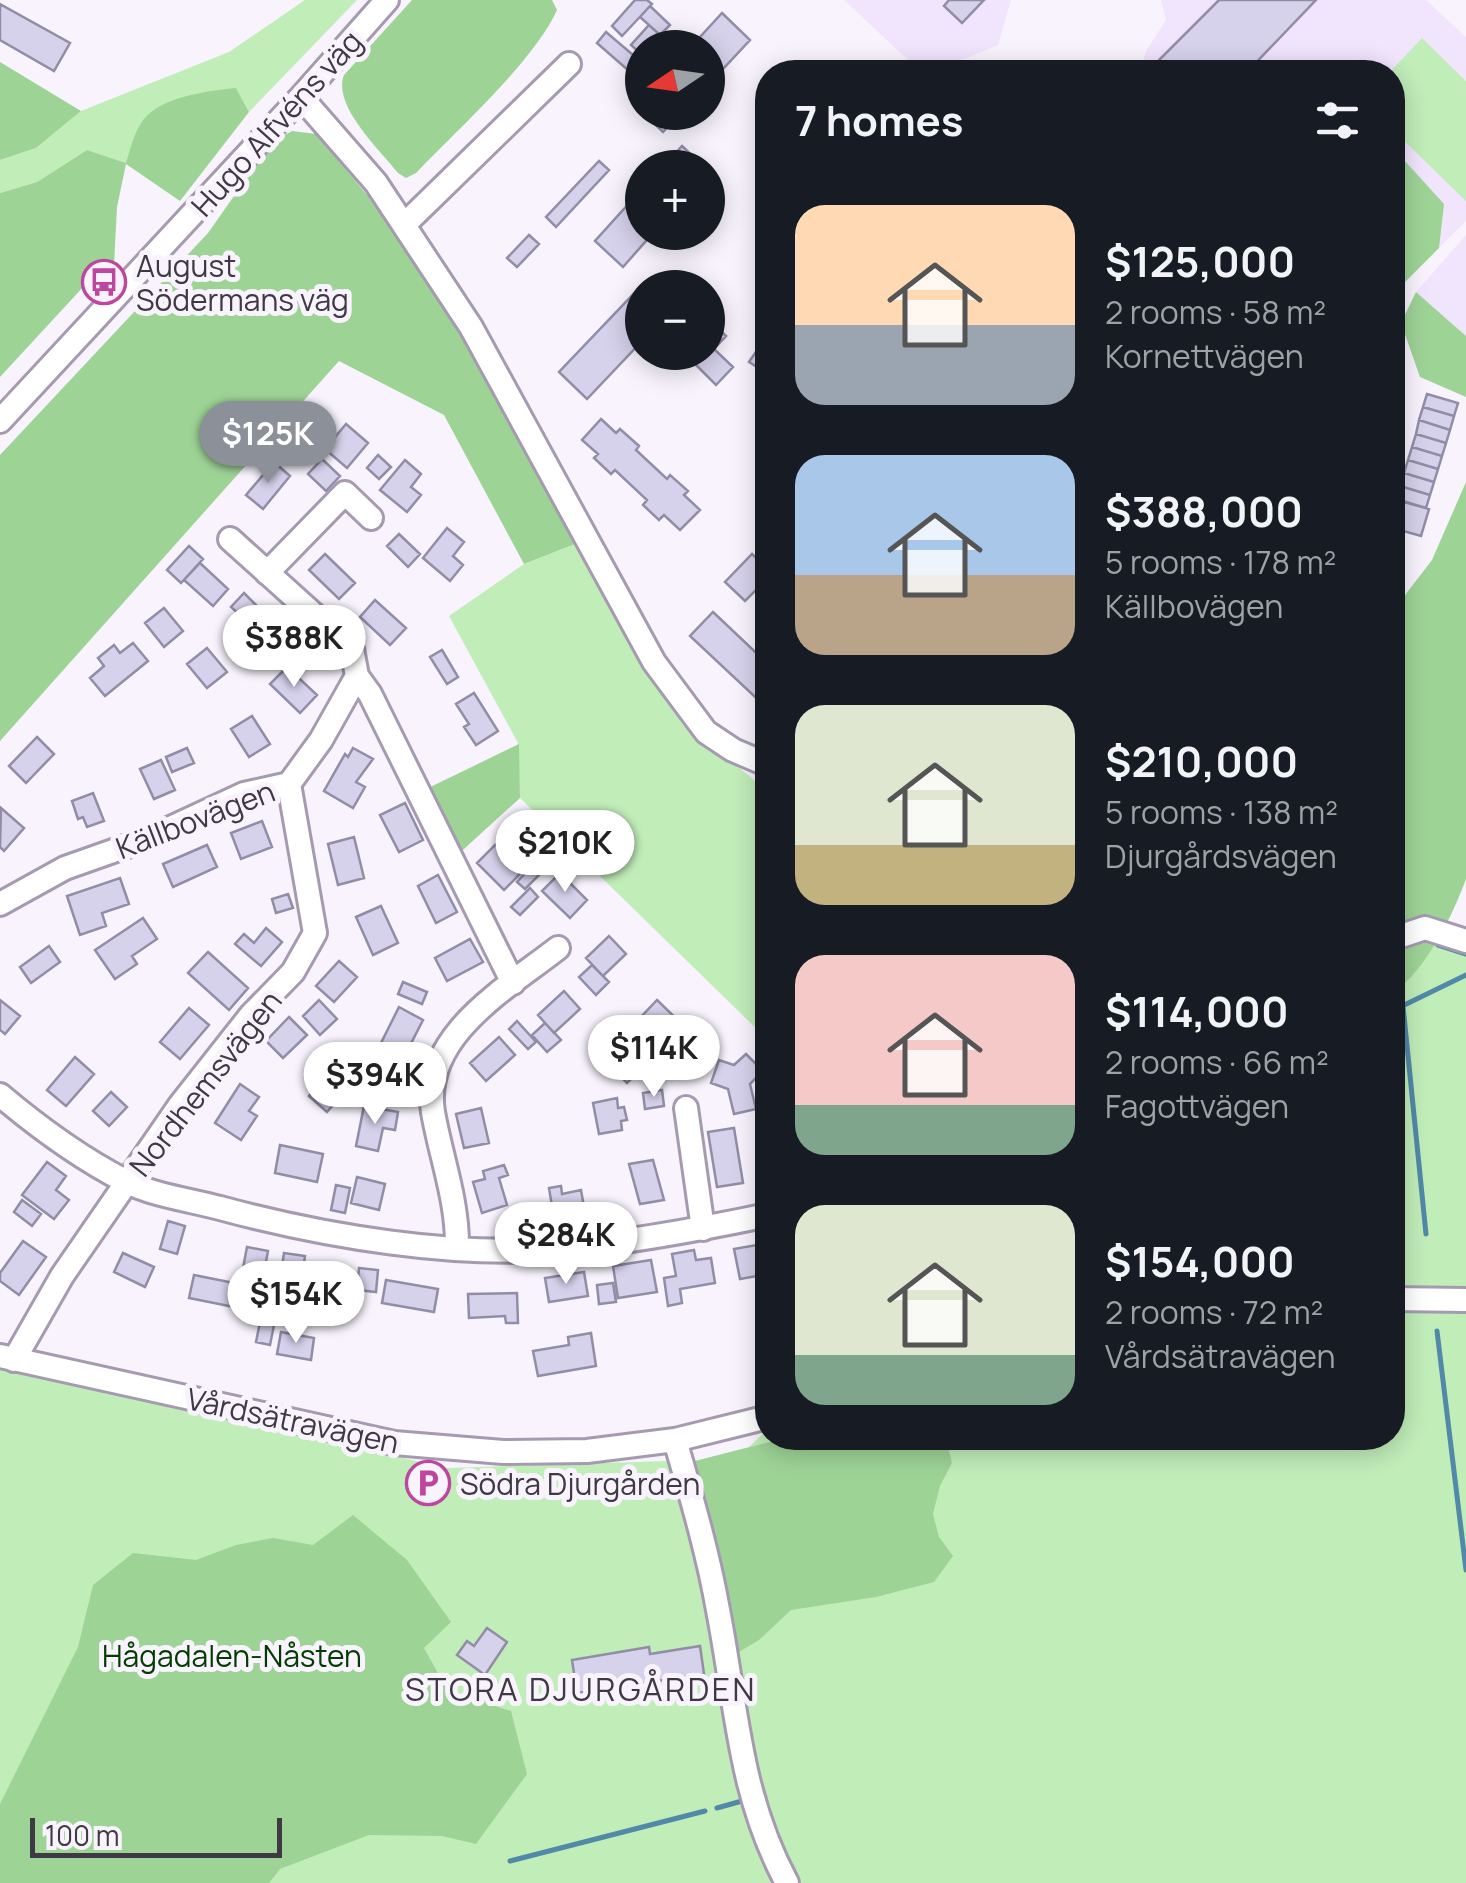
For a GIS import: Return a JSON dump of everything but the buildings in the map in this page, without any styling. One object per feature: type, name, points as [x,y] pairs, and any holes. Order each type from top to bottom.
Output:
[{"type":"street","name":"Hugo Alfvéns väg","points":[[0,422],[387,0]]},
{"type":"street","points":[[405,224],[569,64]]},
{"type":"street","points":[[301,97],[376,184],[471,328],[654,662],[706,732],[732,750],[755,759]]},
{"type":"street","points":[[267,573],[345,493],[371,518]]},
{"type":"street","points":[[230,540],[352,650],[357,676],[370,694],[513,983]]},
{"type":"street","name":"Källbovägen","points":[[0,904],[65,868],[147,839],[244,794],[288,784],[321,740],[357,676]]},
{"type":"street","name":"Nordhemsvägen","points":[[7,1358],[180,1104],[251,1015],[293,972],[315,933],[288,784]]},
{"type":"street","points":[[1405,935],[1425,928],[1466,941]]},
{"type":"street","points":[[457,1248],[458,1218],[432,1107],[439,1057],[466,1022],[558,948]]},
{"type":"street","points":[[0,1095],[40,1128],[128,1183],[255,1218],[334,1233],[457,1248],[562,1249],[755,1218]]},
{"type":"street","points":[[686,1108],[703,1229]]},
{"type":"street","points":[[1405,1300],[1466,1300]]},
{"type":"street","name":"Vårdsätravägen","points":[[7,1358],[394,1443],[504,1452],[588,1451],[675,1440],[755,1420]]},
{"type":"street","points":[[675,1440],[718,1606],[743,1768],[766,1844],[787,1883]]},
{"type":"shaded area","points":[[844,0],[1011,0],[998,45],[961,60],[908,60]]},
{"type":"shaded area","points":[[1161,0],[1426,0],[1466,37],[1466,221],[1405,282],[1405,60],[1143,60],[1166,20]]},
{"type":"shaded area","points":[[1466,235],[1466,336],[1416,292]]},
{"type":"green space","points":[[305,0],[357,0],[249,112],[236,88],[126,163],[87,150],[37,182],[0,193],[0,160],[36,148],[81,111],[229,52]]},
{"type":"green space","points":[[412,0],[552,0],[557,10],[513,72],[416,173],[406,178],[359,126],[342,87],[344,75]]},
{"type":"green space","points":[[1422,38],[1466,81],[1466,201],[1405,142],[1405,60],[1401,60]]},
{"type":"green space","points":[[0,62],[81,111],[36,148],[0,160]]},
{"type":"green space","points":[[236,88],[249,112],[180,201],[126,164],[117,207],[114,265],[85,285],[0,377],[0,193],[37,182],[87,150],[126,163],[138,129],[157,108],[183,97]]},
{"type":"green space","points":[[292,131],[316,134],[399,233],[465,337],[580,542],[524,564],[444,415],[339,361],[0,741],[0,455],[208,233],[272,142]]},
{"type":"green space","points":[[1405,161],[1444,204],[1439,248],[1405,282]]},
{"type":"green space","points":[[1416,292],[1466,336],[1466,397],[1420,377],[1405,334],[1405,315]]},
{"type":"green space","points":[[1466,482],[1466,879],[1427,957],[1405,983],[1405,595],[1432,560]]},
{"type":"green space","points":[[580,542],[697,733],[755,781],[755,1027],[520,798],[518,743],[449,616],[524,564]]},
{"type":"green space","points":[[519,744],[520,798],[453,859],[418,793]]},
{"type":"green space","name":"Hågadalen-Nåsten","points":[[1405,941],[1466,944],[1466,1883],[0,1883],[0,1369],[448,1468],[700,1460],[749,1447],[755,1441],[755,1450],[1405,1450]]},
{"type":"green space","points":[[755,1446],[755,1450],[949,1450],[952,1463],[940,1486],[933,1514],[939,1537],[953,1556],[934,1582],[876,1597],[791,1610],[759,1640],[727,1659],[687,1463]]},
{"type":"green space","points":[[353,1515],[407,1560],[451,1622],[424,1648],[448,1691],[511,1711],[527,1774],[476,1844],[442,1836],[369,1835],[280,1869],[269,1883],[0,1883],[0,1804],[78,1647],[93,1585],[133,1553],[196,1560],[236,1545],[273,1538],[313,1545]]},
{"type":"waterway","points":[[1438,945],[1466,954]]},
{"type":"waterway","points":[[1405,1005],[1466,975]]},
{"type":"waterway","points":[[1405,1026],[1426,1234]]},
{"type":"waterway","points":[[1437,1331],[1466,1570]]},
{"type":"waterway","points":[[717,1808],[742,1801]]},
{"type":"waterway","points":[[510,1861],[705,1811]]},
{"type":"place","name":"August Södermans väg","points":[[104,282]]},
{"type":"place","name":"Södra Djurgården","points":[[428,1483]]},
{"type":"district","name":"STORA DJURGÅRDEN","points":[[581,1689]]}]
